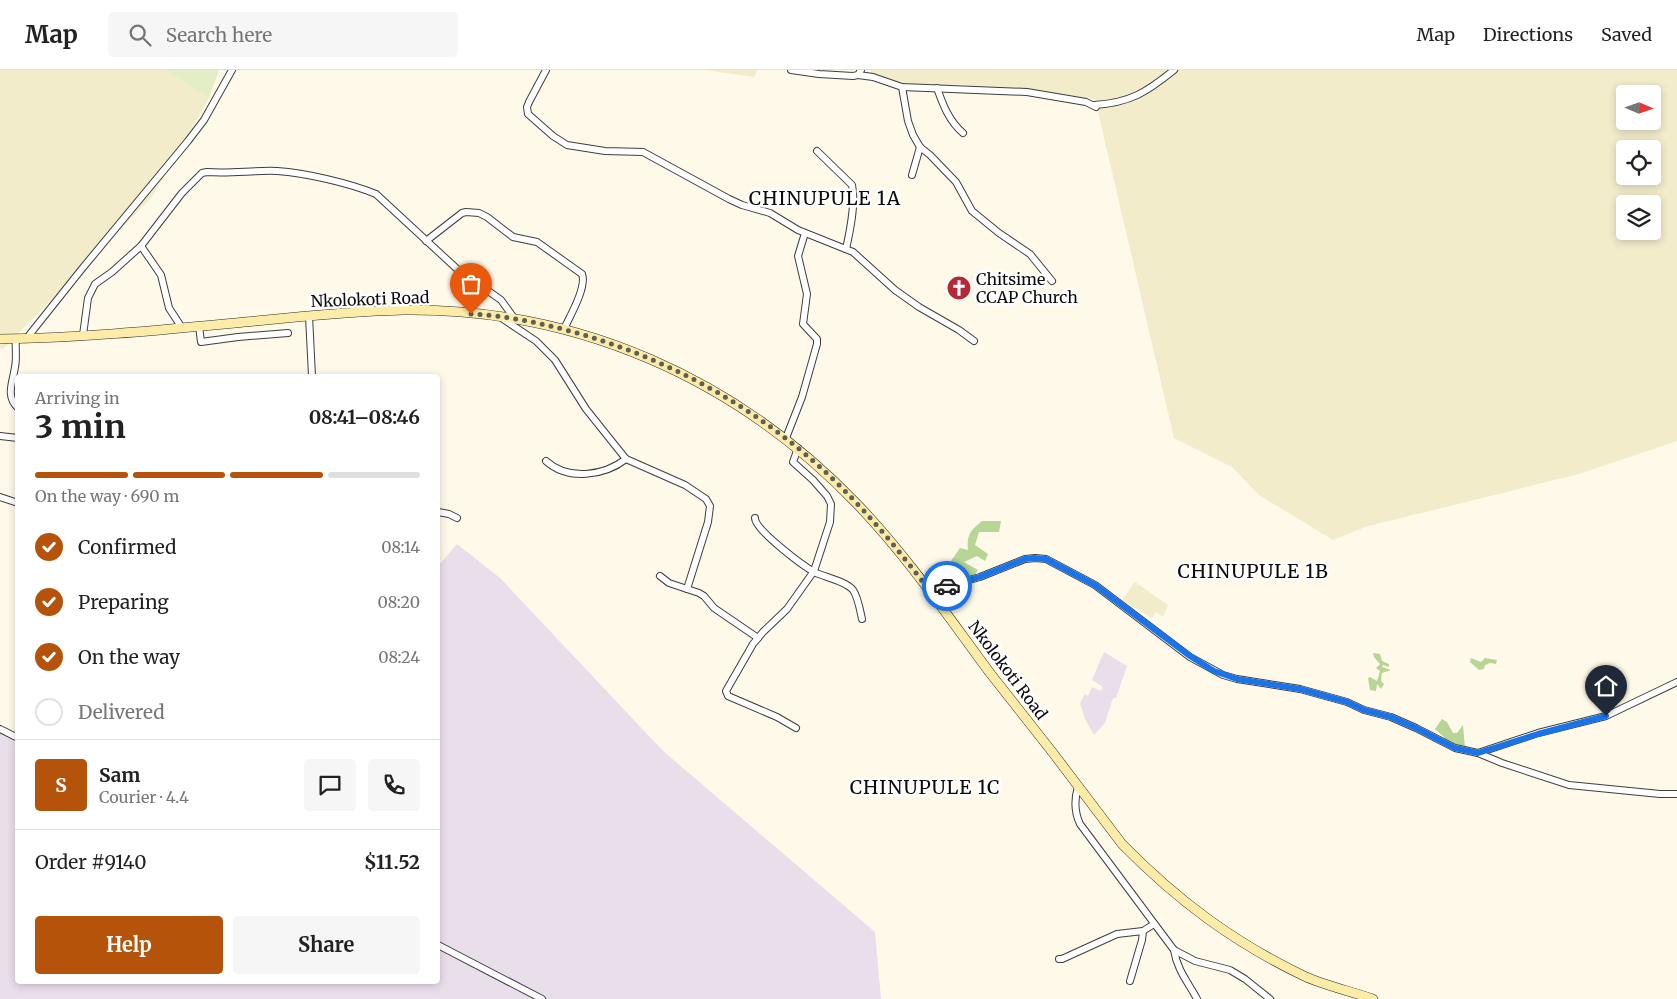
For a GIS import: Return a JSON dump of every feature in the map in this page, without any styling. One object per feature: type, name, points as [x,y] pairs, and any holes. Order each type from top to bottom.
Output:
[{"type":"main road","name":"Nkolokoti Road","points":[[0,339],[26,339],[182,328],[309,316],[405,310],[514,318],[564,329],[628,349],[659,362],[709,387],[786,438],[829,476],[876,524],[930,591],[1122,844],[1146,869],[1213,924],[1253,949],[1306,976],[1373,999]]},
{"type":"street","points":[[26,339],[204,120],[232,70]]},
{"type":"street","points":[[546,70],[527,107],[528,114],[553,136],[567,144],[591,149],[643,152],[729,199],[770,213],[805,233],[846,249],[863,260],[895,290],[974,341]]},
{"type":"street","points":[[791,70],[819,74],[859,72],[902,87],[1027,92],[1086,102],[1095,106],[1136,97],[1174,70]]},
{"type":"street","points":[[902,87],[906,114],[913,135],[920,147],[956,182],[972,211],[999,233],[1030,254],[1052,281]]},
{"type":"street","points":[[937,88],[947,113],[955,126],[963,133]]},
{"type":"street","points":[[912,175],[920,147]]},
{"type":"street","points":[[817,151],[852,185],[852,218],[846,249]]},
{"type":"street","points":[[83,335],[91,290],[95,284],[112,272],[141,246],[182,193],[202,173],[207,172],[293,173],[365,189],[376,194],[456,268],[502,300],[514,318]]},
{"type":"street","points":[[426,241],[455,218],[466,212],[487,217],[513,237],[538,242],[582,274],[583,277],[581,291],[564,329]]},
{"type":"street","points":[[786,438],[802,397],[817,344],[817,339],[803,324],[807,294],[798,256],[805,233]]},
{"type":"street","points":[[141,246],[161,275],[169,308],[182,328]]},
{"type":"street","points":[[309,316],[312,374]]},
{"type":"street","points":[[500,317],[536,341],[555,360],[586,409],[626,459],[685,485],[703,496],[710,506],[704,540],[687,589]]},
{"type":"street","points":[[199,326],[201,342],[288,333]]},
{"type":"street","points":[[16,339],[16,374]]},
{"type":"street","points":[[15,377],[10,389],[12,401],[15,404]]},
{"type":"street","points":[[0,436],[15,438]]},
{"type":"street","points":[[796,728],[726,694],[726,691],[758,638],[787,609],[814,571],[830,522],[831,504],[821,488],[794,464],[793,460],[798,448]]},
{"type":"street","points":[[546,461],[562,471],[578,474],[606,470],[626,459]]},
{"type":"street","points":[[0,497],[15,502]]},
{"type":"street","points":[[440,512],[450,514],[457,518]]},
{"type":"street","points":[[755,518],[756,524],[761,530],[814,571],[841,582],[852,589],[862,619]]},
{"type":"street","points":[[930,591],[980,577],[1025,559],[1046,559],[1095,585],[1182,651],[1214,671],[1237,679],[1300,689],[1347,702],[1364,710],[1391,717],[1455,748],[1478,753],[1569,785],[1677,794]]},
{"type":"street","points":[[660,576],[669,583],[704,596],[717,611],[758,638]]},
{"type":"street","points":[[1478,753],[1546,731],[1606,716],[1677,682]]},
{"type":"street","points":[[0,729],[15,736]]},
{"type":"street","points":[[1078,787],[1075,804],[1076,817],[1080,824],[1174,950],[1195,961],[1230,970],[1245,978],[1270,999]]},
{"type":"street","points":[[1059,959],[1117,934],[1143,931],[1154,924]]},
{"type":"street","points":[[1130,981],[1143,931]]},
{"type":"street","points":[[440,946],[542,999]]},
{"type":"street","points":[[1174,950],[1176,965],[1191,986],[1196,999]]},
{"type":"shaded area","points":[[0,70],[167,70],[209,98],[152,197],[3,349],[0,348]]},
{"type":"shaded area","points":[[705,70],[757,70],[754,77]]},
{"type":"shaded area","points":[[871,70],[1677,70],[1677,441],[1579,474],[1365,527],[1333,540],[1259,495],[1232,467],[1174,438],[1095,99],[957,84],[920,88],[870,76]]},
{"type":"shaded area","points":[[457,544],[500,578],[663,751],[875,932],[881,999],[0,999],[0,725],[15,732],[15,984],[440,984],[441,563]]},
{"type":"shaded area","points":[[1135,582],[1168,605],[1163,617],[1156,612],[1152,618],[1122,600]]},
{"type":"shaded area","points":[[1104,652],[1127,666],[1116,698],[1113,698],[1105,723],[1094,735],[1085,719],[1080,703],[1085,694],[1088,696],[1092,687],[1101,691],[1103,687],[1092,680]]},
{"type":"green space","points":[[167,70],[219,70],[209,98]]},
{"type":"green space","points":[[982,521],[1001,521],[999,532],[979,532],[975,545],[988,554],[985,561],[977,556],[964,562],[978,570],[973,578],[951,561],[960,548],[968,550],[970,533]]},
{"type":"green space","points":[[1373,653],[1380,654],[1382,661],[1389,664],[1389,667],[1383,665],[1382,667],[1391,670],[1382,673],[1381,681],[1384,684],[1381,689],[1377,684],[1376,691],[1370,690],[1368,678],[1370,677],[1377,681],[1380,671],[1376,668],[1380,664]]},
{"type":"green space","points":[[1471,658],[1481,662],[1485,658],[1497,660],[1496,664],[1490,663],[1485,665],[1484,669],[1479,670],[1470,662]]},
{"type":"green space","points":[[1442,719],[1447,722],[1453,733],[1457,733],[1463,725],[1465,748],[1444,742],[1445,738],[1435,729]]},
{"type":"way so far","points":[[471,314],[514,318],[594,338],[659,362],[709,387],[786,438],[812,460],[876,524],[930,591],[947,586]]},
{"type":"place","name":"Chitsime CCAP Church","points":[[959,288]]},
{"type":"district","name":"CHINUPULE 1A","points":[[825,198]]},
{"type":"district","name":"CHINUPULE 1B","points":[[1253,571]]},
{"type":"district","name":"CHINUPULE 1C","points":[[925,787]]},
{"type":"route","points":[[947,586],[980,577],[1025,559],[1046,559],[1095,585],[1140,620],[1214,671],[1237,679],[1300,689],[1347,702],[1364,710],[1391,717],[1455,748],[1478,753],[1563,726],[1606,716]]}]
